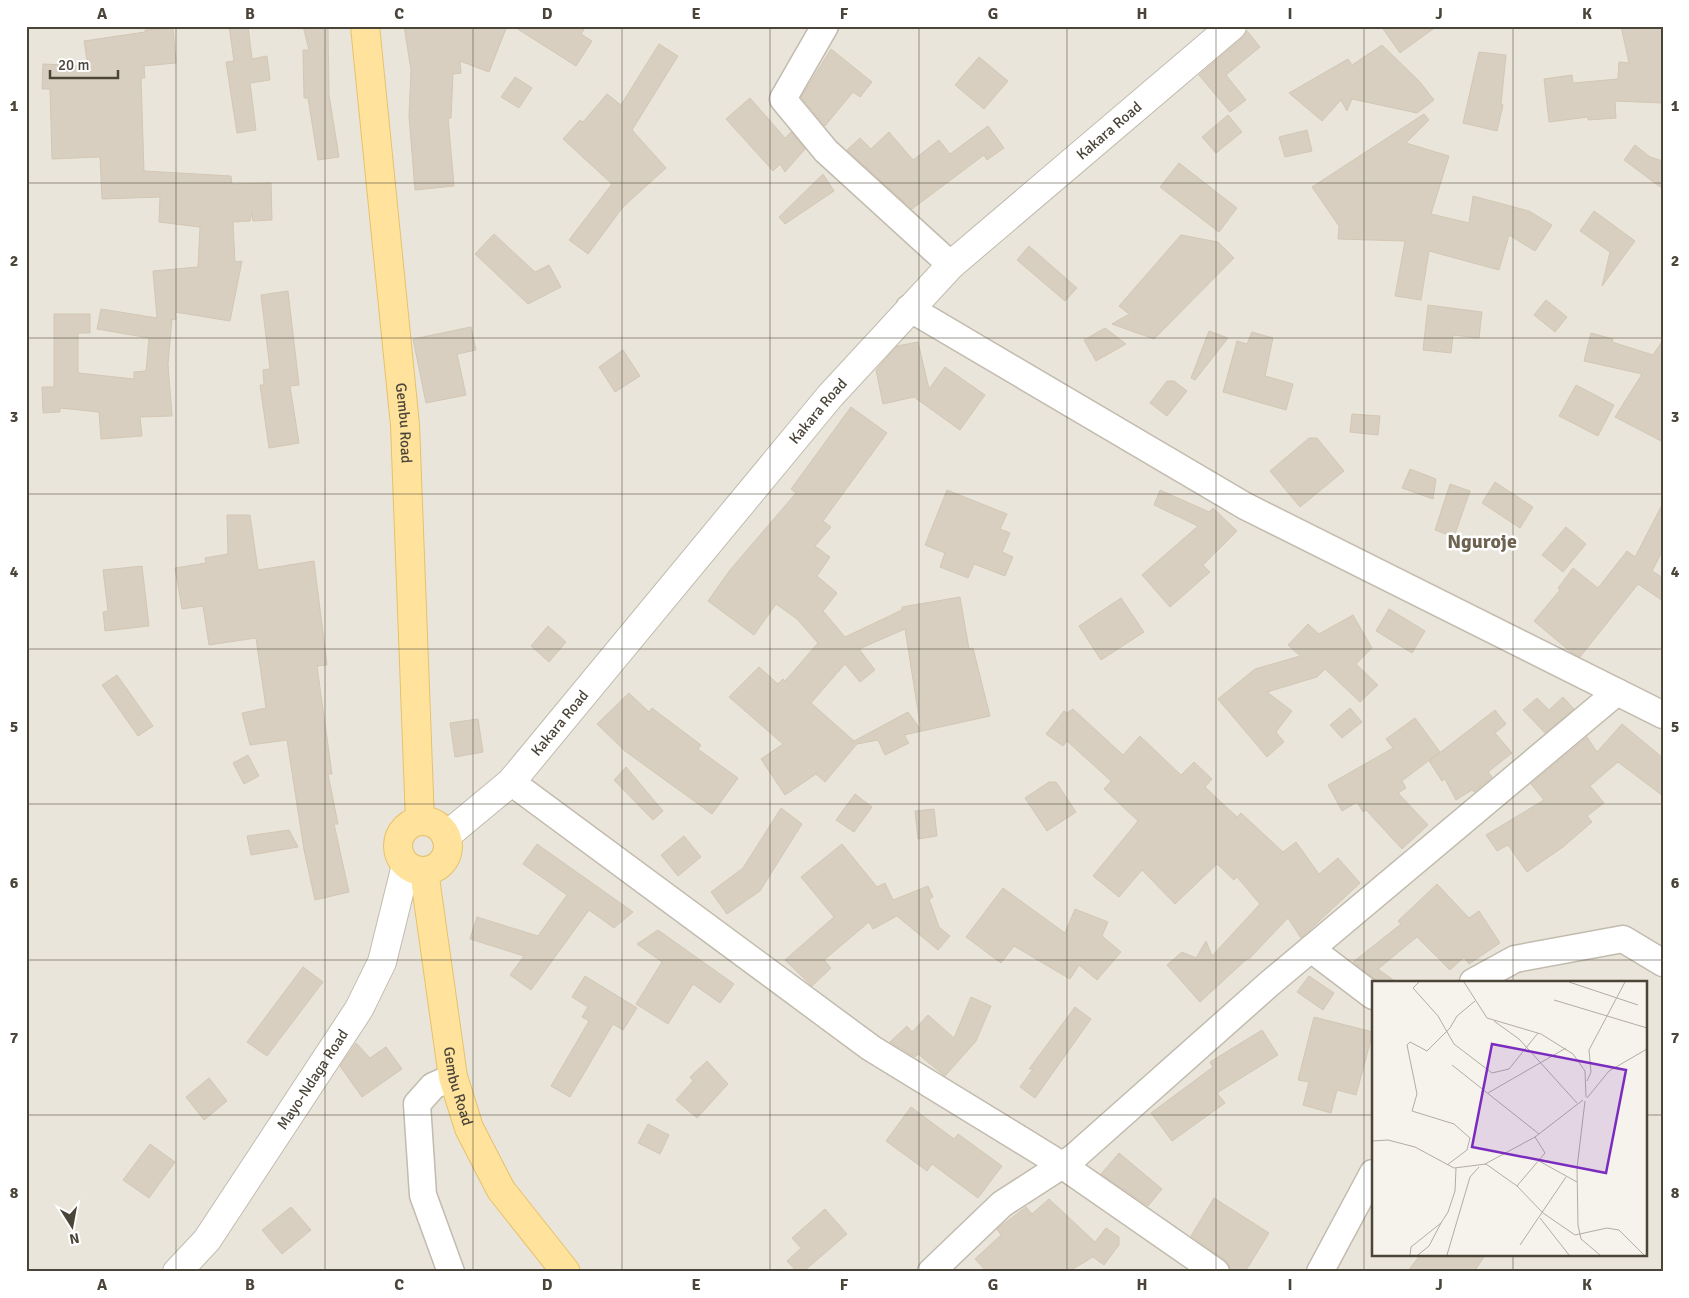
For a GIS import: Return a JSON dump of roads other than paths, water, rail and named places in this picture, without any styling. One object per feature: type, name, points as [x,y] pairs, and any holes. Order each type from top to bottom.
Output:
[{"type":"main road","name":"Gembu Road","points":[[365,26],[405,425],[420,821],[410,824],[403,830],[398,839],[400,858],[415,868],[453,1077],[469,1128],[501,1190],[566,1272]]},
{"type":"main road","points":[[415,868],[439,865],[444,859],[448,844],[446,836],[435,824],[420,821]]},
{"type":"street","points":[[824,26],[783,99],[826,152],[951,265]]},
{"type":"street","name":"Kakara Road","points":[[446,836],[511,782],[830,396],[909,308],[951,265],[1232,26]]},
{"type":"street","points":[[909,308],[1245,506],[1663,715]]},
{"type":"street","points":[[931,1272],[1002,1204],[1062,1165],[1311,948],[1617,692]]},
{"type":"street","points":[[511,782],[871,1048],[1062,1165],[1216,1272]]},
{"type":"street","name":"Mayo-Ndaga Road","points":[[177,1272],[207,1240],[359,1009],[382,962],[415,868]]},
{"type":"street","points":[[1476,981],[1515,959],[1623,939],[1663,963]]},
{"type":"street","points":[[1311,948],[1372,995]]},
{"type":"street","points":[[451,1272],[423,1195],[417,1104],[434,1086],[453,1077]]},
{"type":"street","points":[[1320,1272],[1372,1175]]},
{"type":"district","name":"Nguroje","points":[[1482,541]]}]
